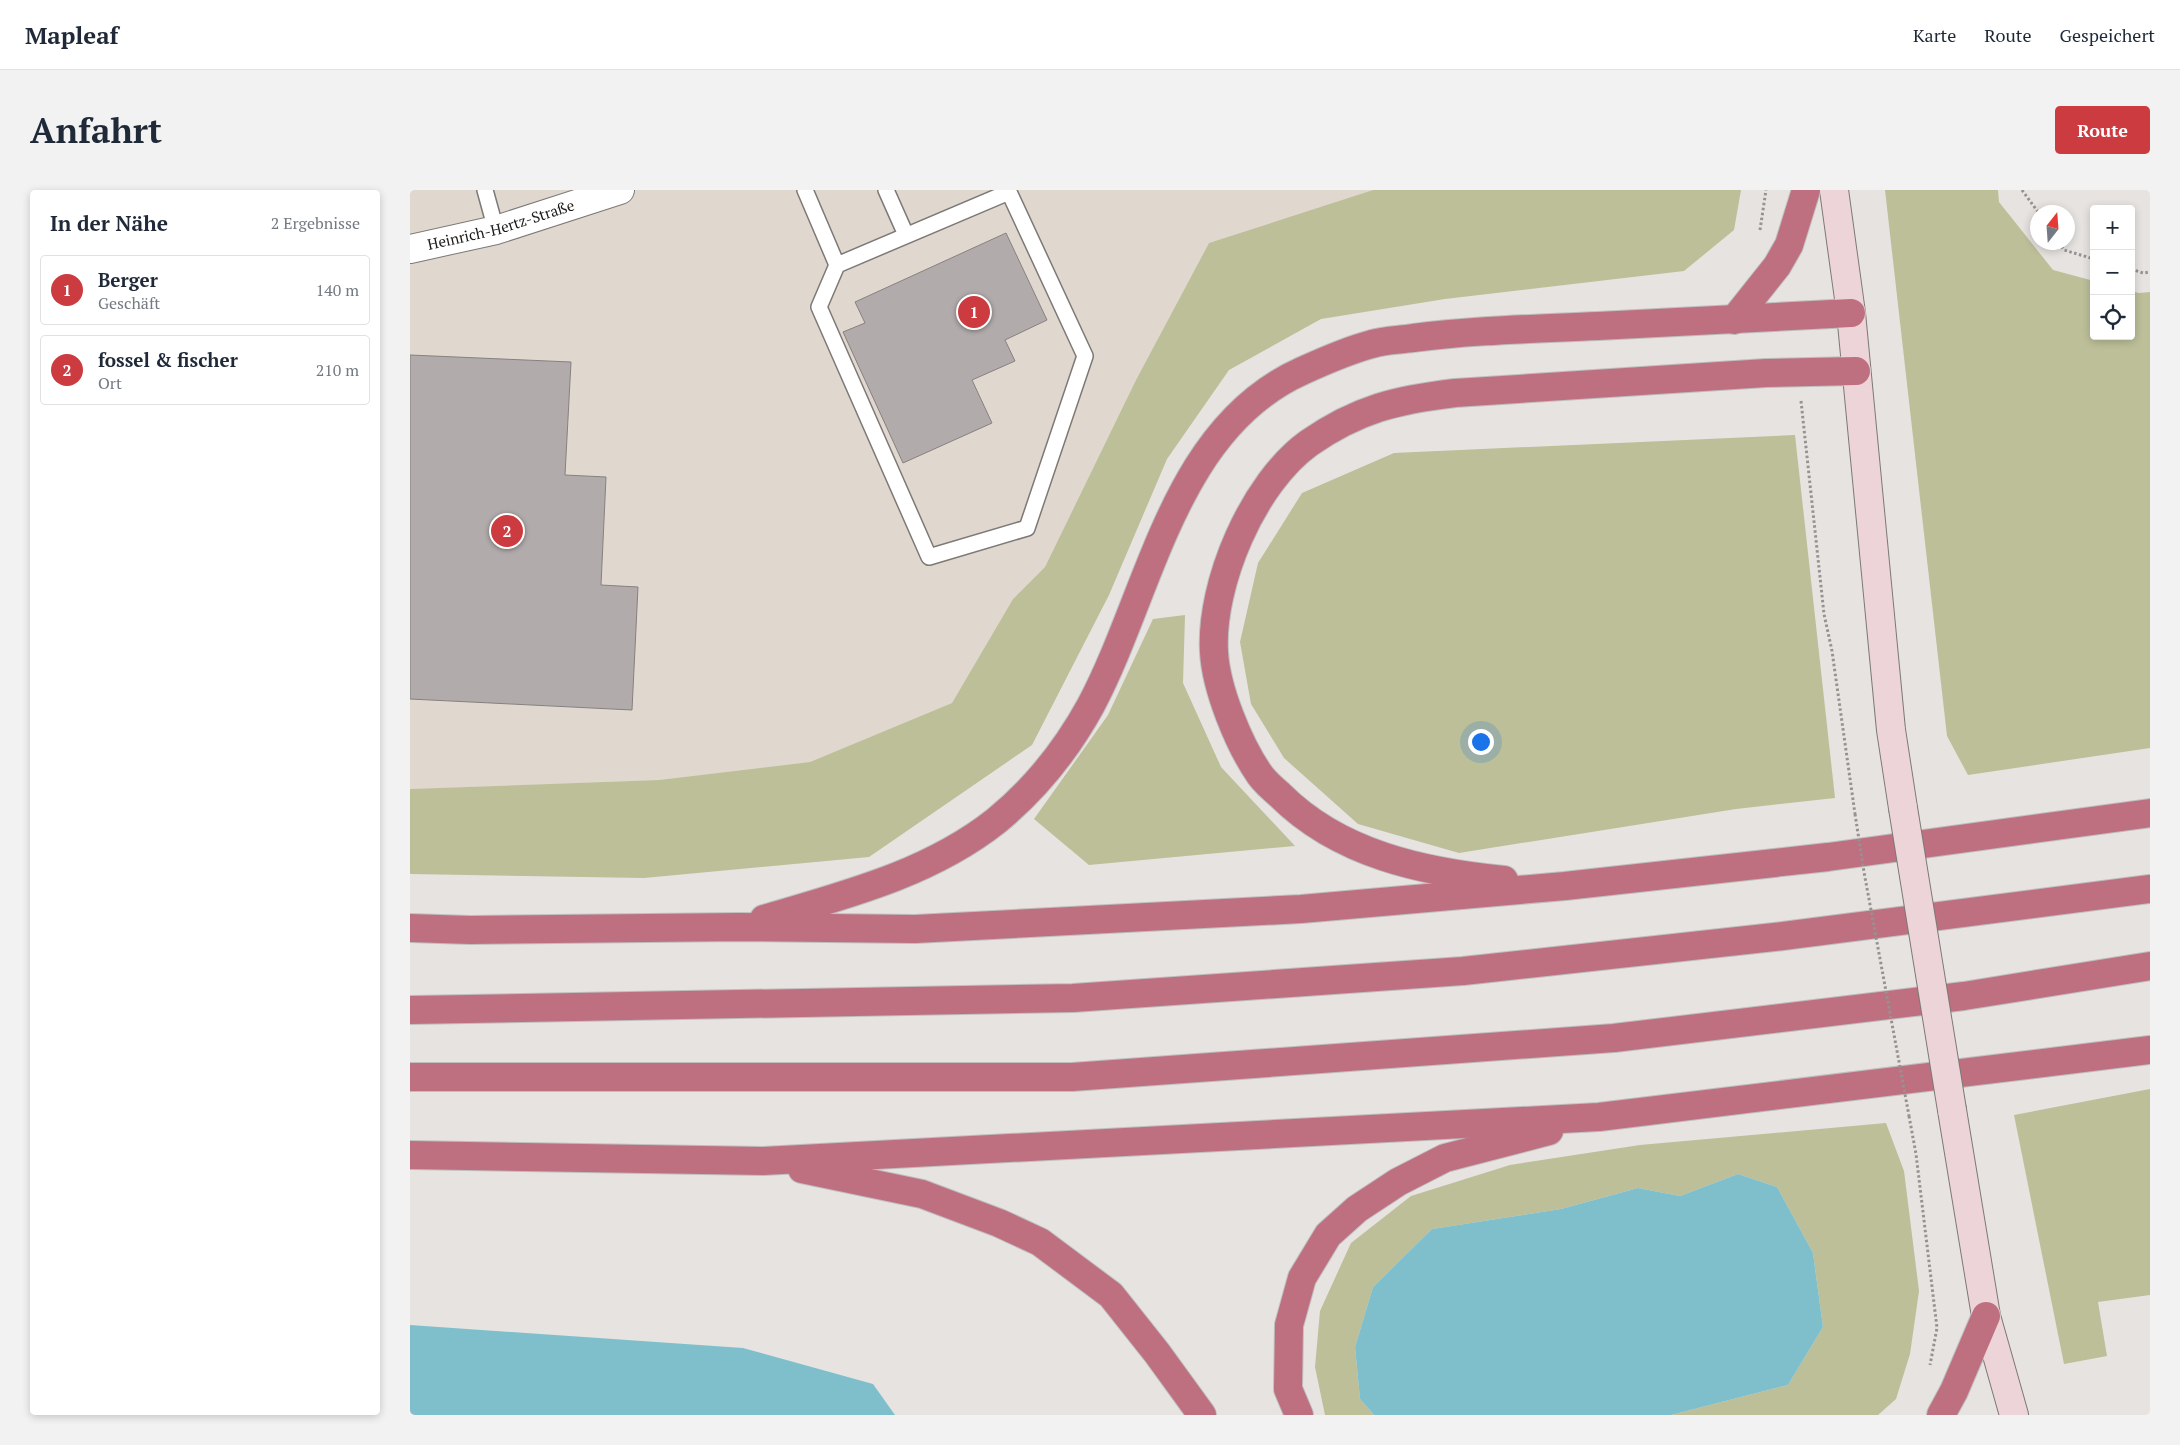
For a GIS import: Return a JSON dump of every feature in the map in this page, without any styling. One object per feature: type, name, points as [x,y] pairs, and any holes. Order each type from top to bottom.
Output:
[{"type":"highway","points":[[1734,320],[1776,266],[1789,245],[1806,190]]},
{"type":"highway","points":[[739,927],[859,891],[912,871],[958,848],[996,820],[1028,791],[1065,749],[1092,703],[1183,489],[1208,450],[1237,417],[1266,393],[1299,372],[1373,344],[1444,334],[1851,313]]},
{"type":"highway","points":[[1565,886],[1484,878],[1406,864],[1364,851],[1325,831],[1290,805],[1260,776],[1234,727],[1222,693],[1214,652],[1216,615],[1226,575],[1238,539],[1252,509],[1286,464],[1308,444],[1370,409],[1409,398],[1455,393],[1797,372],[1856,371]]},
{"type":"highway","points":[[410,928],[470,930],[739,927],[915,929],[1301,909],[1565,886],[1828,857],[2150,813]]},
{"type":"highway","points":[[410,1010],[1083,998],[1463,970],[1784,936],[2150,889]]},
{"type":"highway","points":[[410,1077],[1072,1077],[1614,1038],[1964,996],[2150,966]]},
{"type":"highway","points":[[410,1155],[763,1161],[1599,1117],[2150,1050]]},
{"type":"highway","points":[[1299,1415],[1288,1389],[1289,1325],[1302,1278],[1328,1235],[1357,1209],[1398,1182],[1445,1158],[1599,1117]]},
{"type":"highway","points":[[763,1161],[922,1194],[999,1223],[1040,1242],[1111,1295],[1157,1353],[1202,1415]]},
{"type":"highway","points":[[1941,1415],[1954,1391],[1986,1316]]},
{"type":"main road","points":[[1834,190],[1851,313],[1891,730],[1986,1316],[2014,1415]]},
{"type":"street","name":"Heinrich-Hertz-Straße","points":[[410,249],[496,230],[620,190]]},
{"type":"lane","points":[[485,190],[496,230]]},
{"type":"lane","points":[[806,190],[837,265]]},
{"type":"lane","points":[[886,190],[906,235]]},
{"type":"lane","points":[[1009,192],[1085,356],[1027,528],[929,557],[819,307],[837,265],[1009,192]]},
{"type":"path","points":[[1766,190],[1756,248],[1776,266]]},
{"type":"path","points":[[2022,190],[2033,205]]},
{"type":"path","points":[[2064,250],[2090,258]]},
{"type":"path","points":[[2135,270],[2143,273],[2150,272]]},
{"type":"path","points":[[1797,372],[1806,431],[1808,471],[1824,614],[1832,651],[1864,872],[1916,1154],[1937,1328],[1936,1344],[1930,1368],[1934,1377],[1954,1391]]},
{"type":"shaded area","points":[[410,190],[1373,190],[1209,243],[1136,380],[1045,567],[1013,599],[952,703],[810,762],[659,780],[410,789]]},
{"type":"green space","points":[[1373,190],[1741,190],[1734,230],[1684,271],[1445,299],[1321,319],[1229,370],[1167,459],[1109,595],[1032,745],[869,857],[644,878],[410,874],[410,789],[659,780],[810,762],[952,703],[1013,599],[1045,567],[1136,380],[1209,243]]},
{"type":"green space","points":[[1885,190],[1998,190],[1999,202],[2030,241],[2030,250],[2037,250],[2053,270],[2090,280],[2090,340],[2135,340],[2135,292],[2150,292],[2150,748],[1968,775],[1947,736]]},
{"type":"green space","points":[[1795,435],[1835,798],[1736,809],[1459,853],[1358,824],[1284,758],[1251,704],[1240,642],[1258,563],[1302,493],[1394,453]]},
{"type":"green space","points":[[1185,615],[1183,683],[1221,767],[1295,846],[1089,865],[1034,819],[1108,715],[1153,619]]},
{"type":"green space","points":[[2150,1089],[2150,1295],[2098,1302],[2107,1356],[2064,1364],[2014,1115]]},
{"type":"green space","points":[[1886,1123],[1904,1171],[1919,1291],[1910,1354],[1896,1399],[1878,1415],[1671,1415],[1788,1385],[1823,1327],[1813,1253],[1777,1187],[1738,1174],[1680,1196],[1638,1188],[1561,1209],[1432,1229],[1373,1287],[1355,1347],[1360,1399],[1374,1415],[1325,1415],[1315,1367],[1320,1311],[1351,1243],[1411,1196],[1510,1165],[1640,1145]]},
{"type":"water","points":[[1738,1174],[1777,1187],[1813,1253],[1823,1327],[1788,1385],[1671,1415],[1374,1415],[1360,1399],[1355,1347],[1373,1287],[1432,1229],[1561,1209],[1638,1188],[1680,1196]]},
{"type":"water","points":[[410,1325],[743,1348],[873,1384],[895,1415],[410,1415]]},
{"type":"building","points":[[1006,233],[1047,320],[1005,340],[1015,361],[972,380],[992,423],[903,463],[843,332],[865,323],[855,302]]},
{"type":"building","points":[[410,355],[571,362],[565,475],[606,477],[601,585],[638,587],[632,710],[410,699]]},
{"type":"place","name":"Berger","points":[[974,312]]},
{"type":"place","name":"fossel & fischer","points":[[507,531]]}]
